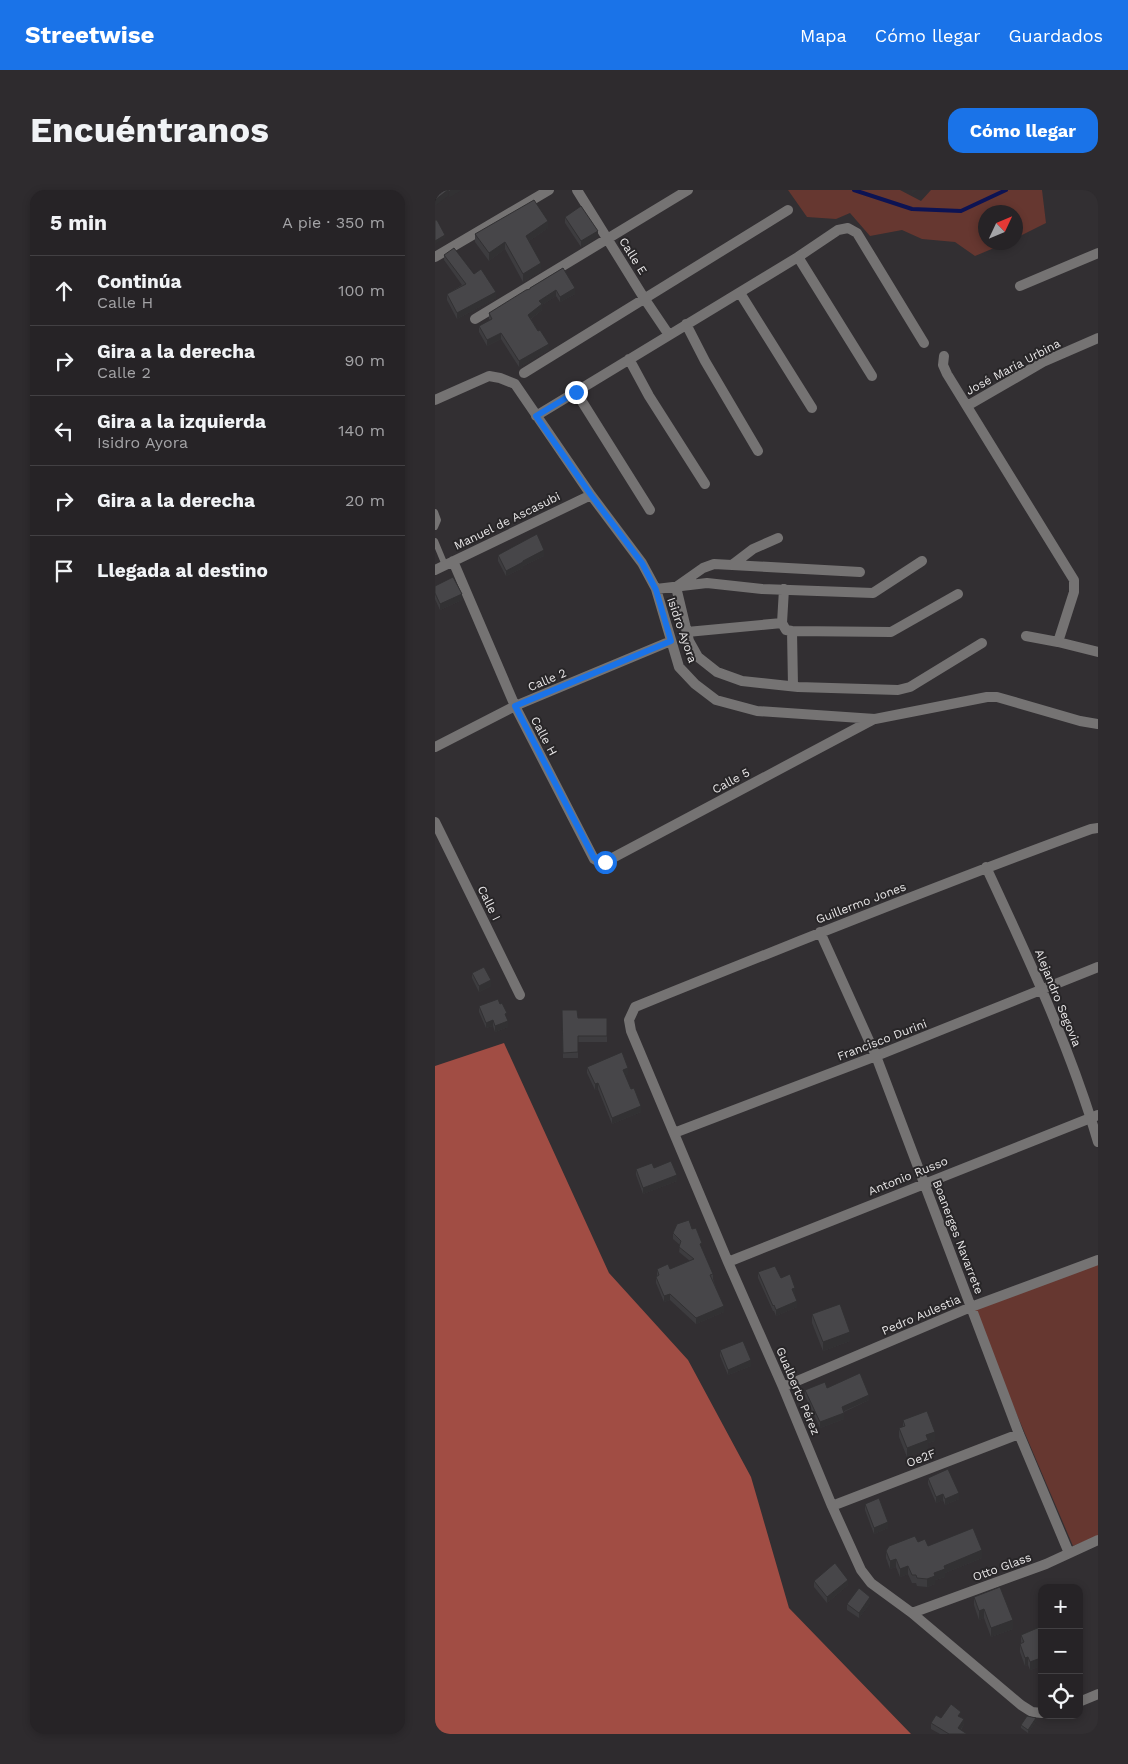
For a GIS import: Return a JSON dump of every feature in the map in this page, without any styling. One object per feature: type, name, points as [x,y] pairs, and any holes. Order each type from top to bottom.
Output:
[{"type":"street","points":[[435,257],[549,190]]},
{"type":"street","name":"Calle E","points":[[577,190],[669,335]]},
{"type":"street","points":[[475,320],[688,190]]},
{"type":"street","points":[[523,374],[788,210]]},
{"type":"street","points":[[536,416],[740,293],[838,230],[848,228],[857,233],[924,343]]},
{"type":"street","points":[[1020,286],[1098,253]]},
{"type":"street","points":[[797,257],[872,376]]},
{"type":"street","points":[[740,293],[812,408]]},
{"type":"street","points":[[686,324],[705,361],[758,451]]},
{"type":"street","name":"José María Urbina","points":[[967,406],[1043,362],[1098,338]]},
{"type":"street","points":[[945,356],[943,365],[947,374],[1074,580],[1074,592],[1059,642]]},
{"type":"street","points":[[629,359],[649,396],[705,484]]},
{"type":"street","name":"Isidro Ayora","points":[[435,400],[489,376],[515,384],[591,495],[642,563],[656,590],[679,667],[695,684],[716,700],[757,711],[875,719],[997,697],[1080,721],[1098,724]]},
{"type":"street","points":[[576,392],[650,510]]},
{"type":"street","name":"Manuel de Ascasubi","points":[[435,570],[591,495]]},
{"type":"street","points":[[732,565],[753,549],[778,538]]},
{"type":"street","points":[[656,590],[707,583],[762,589],[873,593],[922,561]]},
{"type":"street","name":"Calle H","points":[[449,563],[515,706],[594,858],[599,862]]},
{"type":"street","points":[[677,587],[709,565],[860,572]]},
{"type":"street","points":[[677,587],[693,650],[698,657],[717,672],[742,681],[793,686],[903,689],[917,683],[982,643]]},
{"type":"street","points":[[783,589],[782,624],[786,630],[891,632],[958,594]]},
{"type":"street","points":[[687,632],[782,624]]},
{"type":"street","points":[[792,630],[793,686]]},
{"type":"street","points":[[1027,636],[1098,652]]},
{"type":"street","name":"Calle 2","points":[[435,747],[515,706],[671,641]]},
{"type":"street","name":"Calle 5","points":[[599,862],[605,862],[875,719]]},
{"type":"street","name":"Calle I","points":[[435,822],[520,995]]},
{"type":"street","name":"Guillermo Jones","points":[[635,1008],[820,932],[986,867],[1098,828]]},
{"type":"street","name":"Alejandro Segovia","points":[[986,867],[1043,989],[1094,1116],[1098,1142]]},
{"type":"street","name":"Boanerges Navarrete","points":[[820,932],[876,1056],[1019,1434],[1069,1553]]},
{"type":"street","name":"Francisco Durini","points":[[674,1133],[876,1056],[1098,967]]},
{"type":"street","name":"Gualberto Pérez","points":[[635,1008],[629,1020],[631,1031],[832,1506],[861,1570],[871,1583],[912,1613],[1021,1705],[1032,1712],[1038,1713]]},
{"type":"street","name":"Antonio Russo","points":[[728,1262],[1094,1116]]},
{"type":"street","name":"Pedro Aulestia","points":[[783,1387],[971,1307],[1098,1260]]},
{"type":"street","name":"Oe2F","points":[[832,1506],[1019,1434]]},
{"type":"street","name":"Otto Glass","points":[[912,1613],[1047,1564],[1098,1540]]},
{"type":"street","points":[[1083,1700],[1098,1694]]},
{"type":"lane","points":[[435,512],[438,520],[435,527]]},
{"type":"lane","points":[[435,541],[449,563]]},
{"type":"shaded area","points":[[788,190],[900,190],[921,201],[931,190],[1042,190],[1046,223],[1023,234],[1023,205],[978,205],[978,250],[989,250],[975,256],[955,242],[922,239],[902,230],[870,236],[850,213],[836,219],[807,217]]},
{"type":"shaded area","points":[[504,1043],[609,1273],[688,1360],[751,1477],[789,1608],[911,1734],[435,1734],[435,1066]]},
{"type":"shaded area","points":[[1098,1260],[1098,1536],[1073,1546],[971,1307]]},
{"type":"building","points":[[435,190],[448,190],[435,200]]},
{"type":"building","points":[[534,200],[548,221],[526,236],[541,263],[523,274],[505,242],[489,253],[475,234]]},
{"type":"building","points":[[581,206],[598,231],[581,241],[565,217]]},
{"type":"building","points":[[435,220],[437,220],[445,235],[435,241]]},
{"type":"building","points":[[454,248],[474,274],[481,269],[496,292],[457,313],[447,294],[466,284],[444,255]]},
{"type":"building","points":[[563,268],[575,288],[560,297],[556,290],[539,301],[542,304],[528,315],[549,344],[519,361],[501,333],[487,340],[479,326],[492,319],[489,313]]},
{"type":"building","points":[[537,534],[544,550],[506,571],[498,555]]},
{"type":"building","points":[[453,577],[462,594],[440,604],[435,593],[435,586]]},
{"type":"building","points":[[484,967],[491,980],[479,986],[472,973]]},
{"type":"building","points":[[498,999],[507,1013],[505,1014],[508,1021],[495,1026],[493,1020],[486,1023],[479,1006]]},
{"type":"building","points":[[562,1010],[577,1010],[578,1018],[607,1018],[607,1036],[578,1036],[578,1052],[563,1053]]},
{"type":"building","points":[[622,1052],[628,1068],[623,1070],[631,1089],[634,1088],[641,1106],[612,1118],[598,1083],[595,1084],[587,1067]]},
{"type":"building","points":[[671,1161],[677,1175],[643,1188],[636,1169],[652,1163],[654,1168]]},
{"type":"building","points":[[689,1220],[692,1229],[696,1228],[702,1243],[700,1244],[713,1274],[710,1275],[724,1306],[696,1318],[670,1294],[664,1296],[656,1277],[659,1275],[657,1269],[668,1264],[670,1269],[694,1259],[679,1247],[681,1241],[673,1233],[677,1224]]},
{"type":"building","points":[[775,1266],[781,1278],[790,1274],[795,1288],[792,1289],[797,1301],[776,1310],[758,1272]]},
{"type":"building","points":[[840,1304],[850,1332],[823,1342],[812,1314]]},
{"type":"building","points":[[743,1341],[751,1360],[728,1370],[720,1350]]},
{"type":"building","points":[[860,1373],[869,1395],[842,1407],[844,1413],[820,1422],[805,1390],[825,1382],[827,1388]]},
{"type":"building","points":[[927,1411],[935,1432],[926,1435],[928,1440],[907,1448],[899,1428],[905,1426],[903,1420]]},
{"type":"building","points":[[948,1469],[959,1493],[945,1499],[943,1494],[936,1497],[928,1478]]},
{"type":"building","points":[[879,1498],[888,1522],[874,1528],[865,1504]]},
{"type":"building","points":[[973,1528],[982,1550],[944,1566],[945,1569],[934,1573],[935,1576],[927,1579],[917,1578],[916,1575],[912,1575],[908,1566],[900,1569],[896,1559],[890,1561],[886,1551],[889,1546],[915,1536],[918,1542],[925,1539],[928,1546]]},
{"type":"building","points":[[835,1563],[848,1580],[827,1597],[814,1581]]},
{"type":"building","points":[[1000,1587],[1013,1620],[991,1628],[984,1609],[979,1611],[974,1597]]},
{"type":"building","points":[[859,1588],[870,1597],[859,1613],[847,1604]]},
{"type":"building","points":[[1038,1628],[1038,1659],[1030,1662],[1028,1657],[1025,1658],[1020,1644],[1024,1642],[1021,1635]]},
{"type":"building","points":[[951,1704],[961,1712],[958,1716],[964,1719],[958,1728],[967,1734],[949,1734],[931,1723],[936,1715],[941,1718]]},
{"type":"building","points":[[1027,1716],[1036,1718],[1028,1730],[1021,1725]]},
{"type":"waterway","points":[[854,190],[912,209],[961,211],[1006,190]]},
{"type":"route","points":[[576,392],[536,416],[591,495],[642,563],[656,590],[671,641],[515,706],[594,858],[599,862],[605,862]]}]
